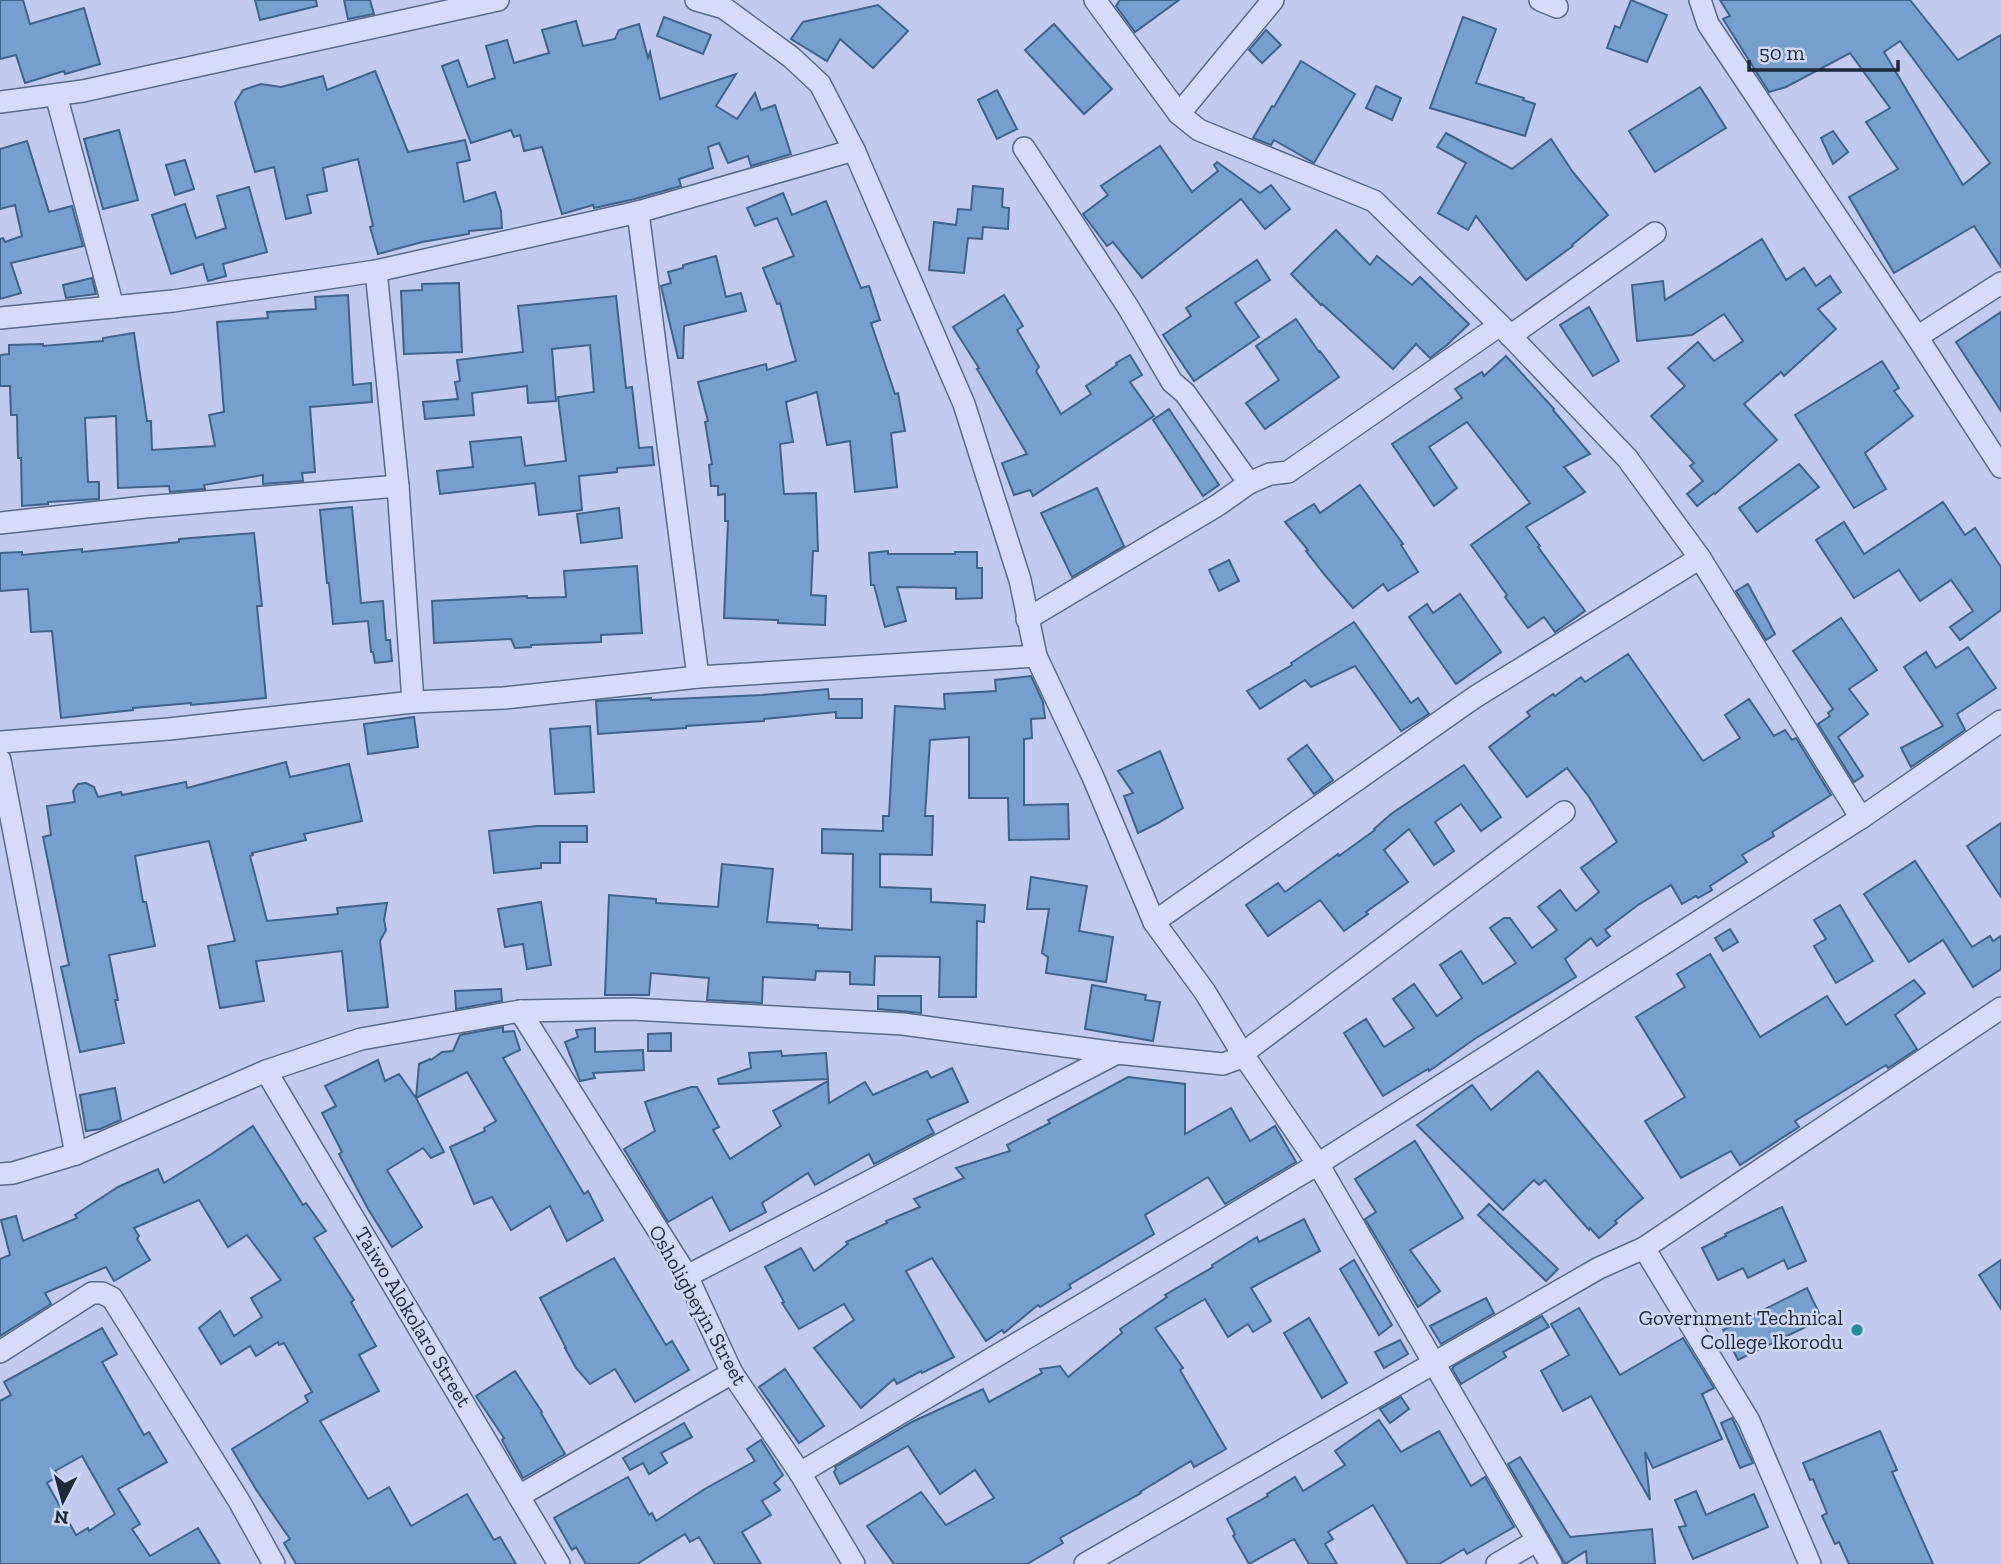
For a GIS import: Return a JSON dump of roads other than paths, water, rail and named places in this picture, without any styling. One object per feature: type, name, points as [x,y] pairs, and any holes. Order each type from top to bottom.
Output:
[{"type":"street","points":[[0,102],[83,91],[498,0]]},
{"type":"street","points":[[696,0],[724,8],[791,57],[820,84],[854,150],[964,404],[1020,580],[1037,656],[1093,777],[1154,922],[1205,992],[1242,1053],[1318,1164],[1551,1564]]},
{"type":"street","points":[[1095,0],[1179,114],[1199,130],[1374,201],[1627,457],[1700,558],[1861,818]]},
{"type":"street","points":[[1179,114],[1273,0]]},
{"type":"street","points":[[1700,0],[1708,24],[2001,467]]},
{"type":"street","points":[[56,95],[113,307]]},
{"type":"street","points":[[1024,148],[1128,307],[1172,382],[1185,393],[1248,483]]},
{"type":"street","points":[[0,318],[173,301],[376,271],[639,212],[854,150]]},
{"type":"street","points":[[639,212],[698,677]]},
{"type":"street","points":[[1027,619],[1218,505],[1248,483],[1270,474],[1288,472],[1655,233]]},
{"type":"street","points":[[376,271],[398,486],[413,702]]},
{"type":"street","points":[[1917,337],[2001,283]]},
{"type":"street","points":[[0,523],[158,506],[398,486]]},
{"type":"street","points":[[1154,922],[1475,697],[1700,558]]},
{"type":"street","points":[[0,743],[169,729],[413,702],[504,698],[698,677],[1037,656]]},
{"type":"street","points":[[800,1473],[1318,1164],[1861,818],[2001,721]]},
{"type":"street","points":[[0,760],[76,1154]]},
{"type":"street","points":[[0,1174],[13,1173],[76,1154],[266,1071],[361,1039],[520,1011],[632,1009],[903,1024],[1117,1053],[1223,1064],[1234,1060],[1564,811]]},
{"type":"street","points":[[1084,1564],[1432,1362],[1599,1268],[1644,1248],[2001,1008]]},
{"type":"street","name":"Osholigbeyin Street","points":[[520,1011],[687,1276],[732,1373],[800,1473],[854,1564]]},
{"type":"street","points":[[687,1276],[1117,1053]]},
{"type":"street","name":"Taiwo Alokolaro Street","points":[[266,1071],[559,1564]]},
{"type":"street","points":[[1644,1248],[1749,1421],[1810,1564]]},
{"type":"street","points":[[0,1352],[92,1293],[102,1293],[112,1298],[239,1501],[274,1564]]},
{"type":"street","points":[[519,1496],[732,1373]]},
{"type":"street","points":[[1497,1564],[1536,1541]]},
{"type":"place","name":"Government Technical College Ikorodu","points":[[1857,1330]]}]
